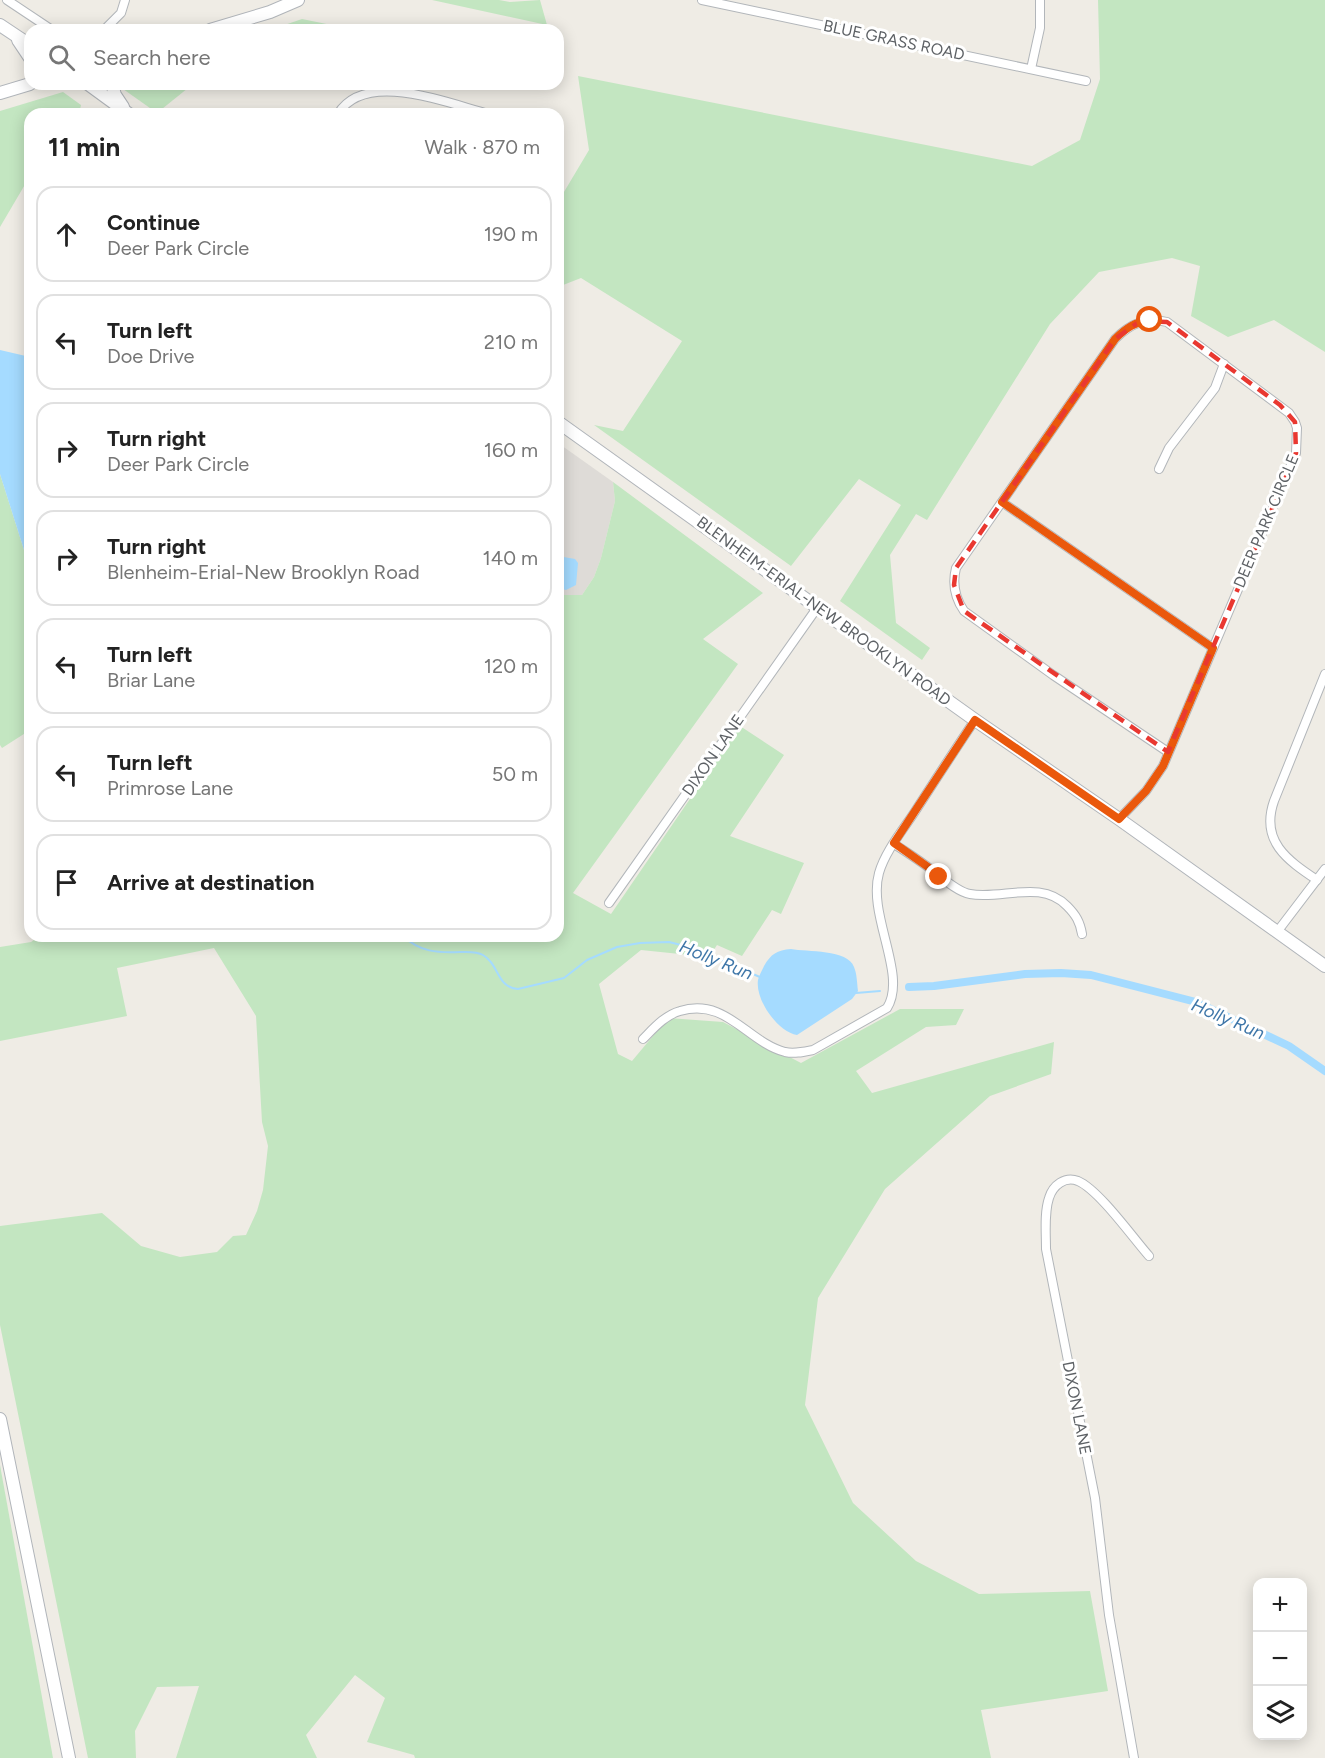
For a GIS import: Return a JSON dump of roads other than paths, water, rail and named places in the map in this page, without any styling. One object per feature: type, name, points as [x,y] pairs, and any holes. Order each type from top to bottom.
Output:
[{"type":"main road","points":[[230,24],[270,12],[298,0]]},
{"type":"main road","points":[[0,25],[24,41]]},
{"type":"main road","points":[[13,34],[24,47]]},
{"type":"main road","points":[[17,88],[24,83]]},
{"type":"main road","points":[[0,93],[24,86]]},
{"type":"main road","points":[[96,90],[122,108]]},
{"type":"main road","points":[[114,90],[125,108]]},
{"type":"main road","name":"BLENHEIM-ERIAL-NEW BROOKLYN ROAD","points":[[564,426],[817,608],[1325,966]]},
{"type":"main road","points":[[0,1419],[69,1758]]},
{"type":"street","points":[[7,0],[43,24]]},
{"type":"street","points":[[110,24],[121,13],[125,0]]},
{"type":"street","name":"BLUE GRASS ROAD","points":[[702,0],[1086,81]]},
{"type":"street","points":[[1031,69],[1040,28],[1040,0]]},
{"type":"street","points":[[343,108],[349,100],[358,95],[402,92],[465,108]]},
{"type":"street","name":"DEER PARK CIRCLE","points":[[1119,819],[1146,791],[1163,766],[1298,446],[1296,422],[1289,413],[1167,322],[1150,320],[1140,321],[1126,328],[1115,339],[957,568],[954,585],[964,611],[1053,675],[1168,752]]},
{"type":"street","points":[[1159,469],[1169,448],[1215,388],[1224,364]]},
{"type":"street","points":[[1002,502],[1213,648]]},
{"type":"street","name":"DIXON LANE","points":[[609,903],[817,608]]},
{"type":"street","points":[[1317,880],[1297,867],[1279,850],[1270,830],[1270,819],[1274,801],[1325,674]]},
{"type":"street","points":[[643,1039],[661,1022],[679,1011],[705,1009],[730,1018],[774,1048],[799,1053],[813,1050],[887,1008],[893,998],[893,980],[878,906],[879,873],[894,843],[975,720]]},
{"type":"street","points":[[894,843],[939,877],[969,894],[1032,892],[1043,893],[1055,898],[1065,904],[1077,917],[1082,934]]},
{"type":"street","points":[[1277,932],[1325,869]]},
{"type":"street","name":"DIXON LANE","points":[[1134,1758],[1109,1615],[1095,1500],[1046,1249],[1046,1222],[1051,1192],[1061,1181],[1078,1181],[1101,1201],[1149,1256]]},
{"type":"water","points":[[0,350],[24,356],[24,550],[0,474]]},
{"type":"water","points":[[564,557],[575,559],[578,563],[576,585],[564,590]]},
{"type":"water","points":[[782,950],[826,952],[844,957],[854,967],[858,991],[852,999],[797,1035],[782,1028],[769,1014],[758,988],[759,976],[769,958]]},
{"type":"waterway","name":"Holly Run","points":[[411,942],[429,950],[480,954],[488,959],[506,985],[518,989],[564,978],[587,960],[617,947],[640,943],[669,942],[697,949],[762,978]]},
{"type":"waterway","name":"Holly Run","points":[[909,987],[1025,974],[1091,975],[1196,1002],[1289,1046],[1325,1071]]},
{"type":"waterway","name":"Holly Run","points":[[856,993],[880,991]]}]
